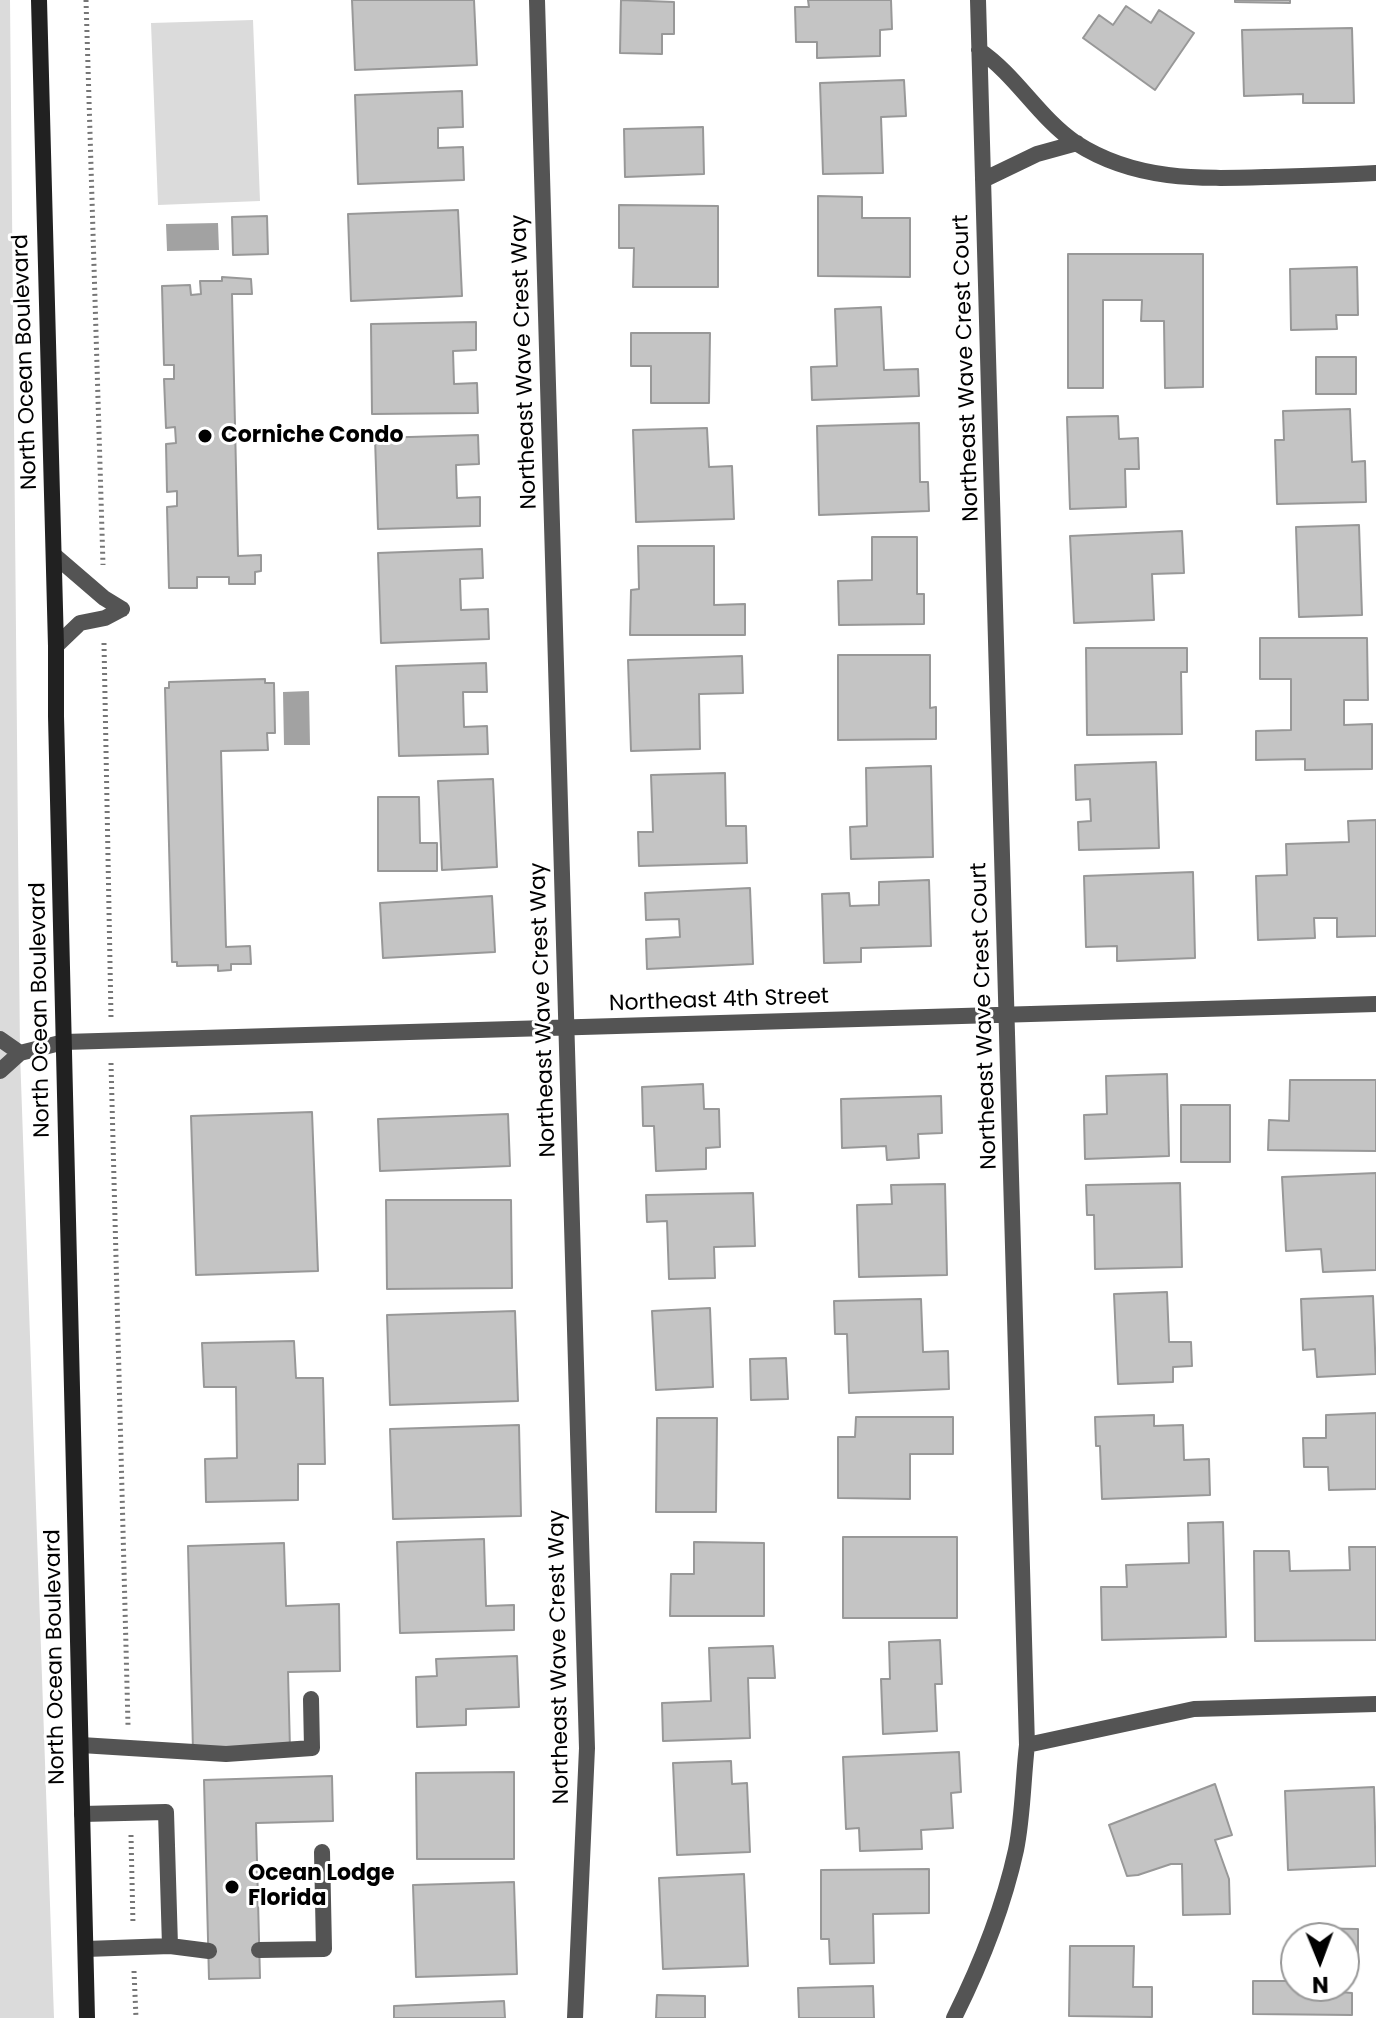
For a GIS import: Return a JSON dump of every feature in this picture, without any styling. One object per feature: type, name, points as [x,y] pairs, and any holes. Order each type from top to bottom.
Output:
[{"type":"main road","name":"North Ocean Boulevard","points":[[39,0],[87,2018]]},
{"type":"street","name":"Northeast Wave Crest Way","points":[[537,0],[587,1748],[575,2018]]},
{"type":"street","name":"Northeast Wave Crest Court","points":[[954,2018],[976,1974],[1003,1899],[1016,1847],[1027,1745],[978,0]]},
{"type":"street","points":[[979,50],[998,63],[1052,124],[1077,143],[1132,169],[1163,176],[1203,179],[1376,173]]},
{"type":"street","points":[[983,180],[1037,154],[1077,143]]},
{"type":"street","points":[[54,555],[104,598],[122,609],[105,618],[80,623],[56,646]]},
{"type":"street","name":"Northeast 4th Street","points":[[20,1053],[64,1042],[1376,1004]]},
{"type":"street","points":[[0,1039],[20,1053],[0,1071]]},
{"type":"street","points":[[81,1745],[226,1754],[312,1748],[311,1699]]},
{"type":"street","points":[[1027,1745],[1194,1709],[1376,1704]]},
{"type":"street","points":[[82,1814],[166,1812],[170,1946]]},
{"type":"street","points":[[259,1950],[324,1949],[322,1852]]},
{"type":"street","points":[[86,1949],[170,1946],[209,1951]]},
{"type":"path","points":[[86,0],[104,598]]},
{"type":"path","points":[[105,618],[111,1041],[129,1748]]},
{"type":"path","points":[[130,1813],[136,2018]]},
{"type":"shaded area","points":[[0,0],[10,0],[20,1053],[54,2018],[0,2018]]},
{"type":"shaded area","points":[[253,20],[260,201],[158,205],[151,23]]},
{"type":"shaded area","points":[[218,223],[219,250],[167,251],[166,224]]},
{"type":"shaded area","points":[[309,691],[310,745],[284,745],[283,692]]},
{"type":"building","points":[[352,0],[474,0],[477,65],[355,70]]},
{"type":"building","points":[[621,0],[674,2],[674,34],[662,34],[662,54],[620,53]]},
{"type":"building","points":[[808,0],[891,0],[892,29],[880,30],[880,56],[817,58],[817,42],[796,42],[795,7],[809,7]]},
{"type":"building","points":[[1290,0],[1290,3],[1235,2]]},
{"type":"building","points":[[1126,6],[1151,23],[1159,10],[1194,33],[1155,90],[1083,38],[1099,15],[1113,25]]},
{"type":"building","points":[[1352,28],[1354,103],[1303,103],[1303,94],[1244,96],[1242,30]]},
{"type":"building","points":[[904,80],[906,116],[881,117],[883,173],[823,174],[820,83]]},
{"type":"building","points":[[462,91],[463,127],[438,128],[438,148],[463,147],[464,180],[358,184],[355,95]]},
{"type":"building","points":[[703,127],[704,174],[625,177],[624,129]]},
{"type":"building","points":[[818,196],[862,197],[862,218],[910,218],[910,277],[818,276]]},
{"type":"building","points":[[619,205],[718,206],[718,287],[633,287],[634,248],[619,248]]},
{"type":"building","points":[[458,210],[462,296],[351,301],[348,214]]},
{"type":"building","points":[[267,216],[268,254],[233,255],[232,217]]},
{"type":"building","points":[[1068,254],[1203,254],[1203,387],[1165,388],[1164,321],[1141,321],[1142,300],[1103,300],[1103,388],[1068,388]]},
{"type":"building","points":[[1357,267],[1358,315],[1336,315],[1337,329],[1291,330],[1290,269]]},
{"type":"building","name":"Corniche Condo","points":[[222,277],[251,279],[252,294],[232,294],[238,556],[261,555],[261,571],[255,572],[255,584],[229,584],[229,577],[197,577],[197,588],[169,588],[167,507],[177,506],[177,491],[167,492],[166,444],[176,443],[175,427],[166,428],[164,379],[174,379],[174,365],[164,365],[162,286],[190,285],[191,295],[201,294],[200,281],[222,281]]},
{"type":"building","points":[[881,307],[884,370],[918,369],[919,396],[812,400],[811,367],[837,366],[835,309]]},
{"type":"building","points":[[476,322],[476,350],[453,351],[454,384],[477,383],[478,413],[372,414],[371,324]]},
{"type":"building","points":[[631,333],[710,333],[709,403],[651,403],[651,366],[631,366]]},
{"type":"building","points":[[1316,357],[1356,357],[1356,394],[1316,394]]},
{"type":"building","points":[[1350,409],[1352,462],[1365,461],[1366,502],[1277,504],[1275,440],[1284,440],[1283,411]]},
{"type":"building","points":[[1118,416],[1119,439],[1138,438],[1139,469],[1125,469],[1126,507],[1070,509],[1067,417]]},
{"type":"building","points":[[919,423],[920,482],[928,482],[929,511],[819,515],[817,426]]},
{"type":"building","points":[[707,428],[709,467],[732,466],[734,519],[636,522],[633,430]]},
{"type":"building","points":[[478,435],[479,464],[456,465],[457,498],[480,497],[480,526],[378,529],[375,438]]},
{"type":"building","points":[[1359,525],[1362,615],[1299,617],[1296,527]]},
{"type":"building","points":[[1182,531],[1184,573],[1152,574],[1154,620],[1074,623],[1070,536]]},
{"type":"building","points":[[872,537],[917,537],[917,594],[924,594],[924,624],[839,625],[838,581],[872,580]]},
{"type":"building","points":[[638,546],[714,546],[714,605],[745,604],[745,635],[630,635],[631,590],[639,589]]},
{"type":"building","points":[[482,549],[483,578],[460,579],[461,610],[488,609],[489,639],[381,643],[378,553]]},
{"type":"building","points":[[1260,638],[1367,638],[1368,700],[1344,700],[1344,725],[1372,724],[1372,769],[1305,770],[1305,759],[1256,760],[1256,731],[1291,730],[1291,679],[1260,679]]},
{"type":"building","points":[[1086,648],[1187,648],[1187,672],[1181,672],[1182,734],[1087,735]]},
{"type":"building","points":[[838,655],[930,655],[930,708],[936,707],[936,739],[838,740]]},
{"type":"building","points":[[742,656],[743,693],[699,694],[700,749],[631,751],[628,660]]},
{"type":"building","points":[[486,663],[487,692],[463,692],[464,727],[487,726],[488,754],[399,756],[396,666]]},
{"type":"building","points":[[265,679],[265,683],[274,683],[275,733],[267,733],[268,750],[221,751],[226,947],[250,946],[251,964],[231,964],[231,970],[218,971],[218,965],[177,966],[177,962],[172,962],[165,688],[169,688],[169,682]]},
{"type":"building","points":[[1156,762],[1159,848],[1079,850],[1078,822],[1091,821],[1090,799],[1076,800],[1075,765]]},
{"type":"building","points":[[931,766],[933,857],[851,859],[850,827],[867,826],[866,768]]},
{"type":"building","points":[[725,773],[726,826],[746,826],[747,863],[639,866],[638,832],[653,832],[651,775]]},
{"type":"building","points":[[493,779],[497,867],[442,870],[438,781]]},
{"type":"building","points":[[378,797],[419,797],[420,843],[437,843],[437,871],[378,871]]},
{"type":"building","points":[[1376,820],[1376,936],[1337,937],[1337,918],[1314,918],[1315,938],[1258,940],[1256,876],[1287,875],[1286,844],[1349,842],[1348,821]]},
{"type":"building","points":[[1193,872],[1195,958],[1117,961],[1117,946],[1086,947],[1084,876]]},
{"type":"building","points":[[929,880],[931,946],[861,948],[861,962],[824,963],[822,894],[849,893],[850,906],[879,905],[879,882]]},
{"type":"building","points":[[750,888],[753,964],[647,969],[646,939],[680,937],[679,919],[646,920],[645,893]]},
{"type":"building","points":[[492,896],[495,952],[383,958],[380,903]]},
{"type":"building","points":[[1167,1074],[1169,1156],[1085,1159],[1084,1115],[1107,1114],[1106,1076]]},
{"type":"building","points":[[1290,1080],[1376,1080],[1376,1151],[1268,1150],[1269,1120],[1289,1121]]},
{"type":"building","points":[[703,1084],[704,1109],[719,1109],[720,1147],[706,1148],[706,1169],[656,1171],[654,1126],[643,1126],[642,1087]]},
{"type":"building","points":[[941,1096],[942,1133],[918,1134],[919,1158],[887,1160],[886,1146],[842,1148],[841,1099]]},
{"type":"building","points":[[1181,1105],[1230,1105],[1230,1162],[1181,1162]]},
{"type":"building","points":[[312,1112],[318,1271],[196,1275],[191,1116]]},
{"type":"building","points":[[508,1114],[510,1166],[380,1171],[378,1119]]},
{"type":"building","points":[[1376,1173],[1376,1270],[1323,1272],[1321,1249],[1286,1251],[1282,1177]]},
{"type":"building","points":[[1180,1183],[1182,1267],[1095,1269],[1094,1215],[1087,1215],[1086,1185]]},
{"type":"building","points":[[945,1184],[947,1275],[859,1277],[857,1205],[892,1204],[891,1185]]},
{"type":"building","points":[[753,1193],[755,1246],[714,1247],[715,1278],[669,1279],[667,1221],[647,1222],[646,1195]]},
{"type":"building","points":[[386,1200],[511,1200],[512,1288],[387,1289]]},
{"type":"building","points":[[1167,1292],[1169,1342],[1191,1342],[1192,1366],[1173,1367],[1173,1382],[1118,1384],[1114,1294]]},
{"type":"building","points":[[1373,1296],[1376,1374],[1317,1377],[1315,1349],[1303,1350],[1301,1299]]},
{"type":"building","points":[[921,1299],[923,1352],[948,1351],[949,1389],[849,1393],[847,1334],[835,1334],[834,1301]]},
{"type":"building","points":[[710,1308],[713,1387],[656,1390],[652,1311]]},
{"type":"building","points":[[515,1311],[518,1401],[390,1405],[387,1315]]},
{"type":"building","points":[[294,1341],[296,1378],[323,1378],[325,1464],[298,1464],[298,1500],[206,1502],[205,1459],[237,1458],[236,1387],[204,1387],[202,1343]]},
{"type":"building","points":[[786,1358],[788,1399],[751,1400],[750,1359]]},
{"type":"building","points":[[1376,1413],[1376,1489],[1329,1490],[1328,1467],[1304,1467],[1303,1438],[1326,1438],[1326,1415]]},
{"type":"building","points":[[1154,1415],[1154,1426],[1183,1425],[1184,1460],[1209,1459],[1210,1495],[1102,1499],[1100,1446],[1096,1446],[1095,1417]]},
{"type":"building","points":[[856,1417],[953,1417],[953,1454],[910,1454],[910,1499],[838,1498],[838,1437],[855,1437]]},
{"type":"building","points":[[657,1418],[717,1418],[716,1512],[656,1512]]},
{"type":"building","points":[[519,1425],[521,1516],[393,1519],[390,1429]]},
{"type":"building","points":[[1223,1522],[1226,1637],[1102,1640],[1101,1587],[1127,1587],[1126,1565],[1189,1563],[1188,1523]]},
{"type":"building","points":[[843,1537],[957,1537],[957,1618],[843,1618]]},
{"type":"building","points":[[484,1539],[486,1606],[514,1605],[514,1630],[400,1633],[397,1542]]},
{"type":"building","points":[[694,1542],[764,1543],[764,1616],[670,1616],[671,1574],[694,1574]]},
{"type":"building","points":[[284,1543],[286,1606],[339,1604],[340,1671],[288,1672],[290,1749],[193,1751],[188,1546]]},
{"type":"building","points":[[1349,1547],[1376,1547],[1376,1640],[1255,1641],[1254,1551],[1289,1551],[1290,1571],[1350,1570]]},
{"type":"building","points":[[940,1640],[942,1684],[935,1684],[937,1731],[883,1734],[881,1679],[890,1679],[889,1642]]},
{"type":"building","points":[[773,1646],[775,1678],[748,1678],[750,1738],[663,1741],[662,1703],[711,1701],[709,1648]]},
{"type":"building","points":[[517,1656],[519,1707],[466,1709],[466,1725],[417,1727],[416,1677],[437,1676],[436,1659]]},
{"type":"building","points":[[959,1752],[961,1792],[951,1793],[953,1828],[921,1830],[922,1849],[860,1851],[859,1828],[846,1829],[843,1757]]},
{"type":"building","points":[[731,1761],[732,1784],[747,1783],[750,1852],[677,1855],[673,1763]]},
{"type":"building","points":[[514,1772],[514,1859],[417,1859],[416,1773]]},
{"type":"building","name":"Ocean Lodge Florida","points":[[332,1776],[333,1821],[256,1823],[260,1978],[209,1979],[204,1780]]},
{"type":"building","points":[[1215,1784],[1232,1835],[1215,1840],[1229,1879],[1230,1914],[1183,1915],[1182,1864],[1127,1876],[1109,1825]]},
{"type":"building","points":[[1374,1787],[1376,1866],[1288,1870],[1285,1791]]},
{"type":"building","points":[[929,1869],[929,1913],[873,1914],[874,1963],[830,1964],[829,1939],[821,1939],[821,1870]]},
{"type":"building","points":[[744,1874],[748,1966],[663,1969],[659,1878]]},
{"type":"building","points":[[514,1882],[517,1974],[416,1977],[413,1885]]},
{"type":"building","points":[[1070,1946],[1134,1946],[1133,1987],[1152,1987],[1152,2017],[1069,2016]]},
{"type":"building","points":[[1253,1981],[1280,1981],[1280,2002],[1352,2002],[1352,2015],[1253,2014]]},
{"type":"building","points":[[873,1986],[874,2018],[799,2018],[798,1988]]},
{"type":"building","points":[[657,1995],[705,1996],[705,2018],[656,2018]]},
{"type":"building","points":[[504,2001],[505,2018],[394,2018],[394,2006]]},
{"type":"place","name":"Corniche Condo","points":[[205,436]]},
{"type":"place","name":"Ocean Lodge Florida","points":[[232,1887]]}]
